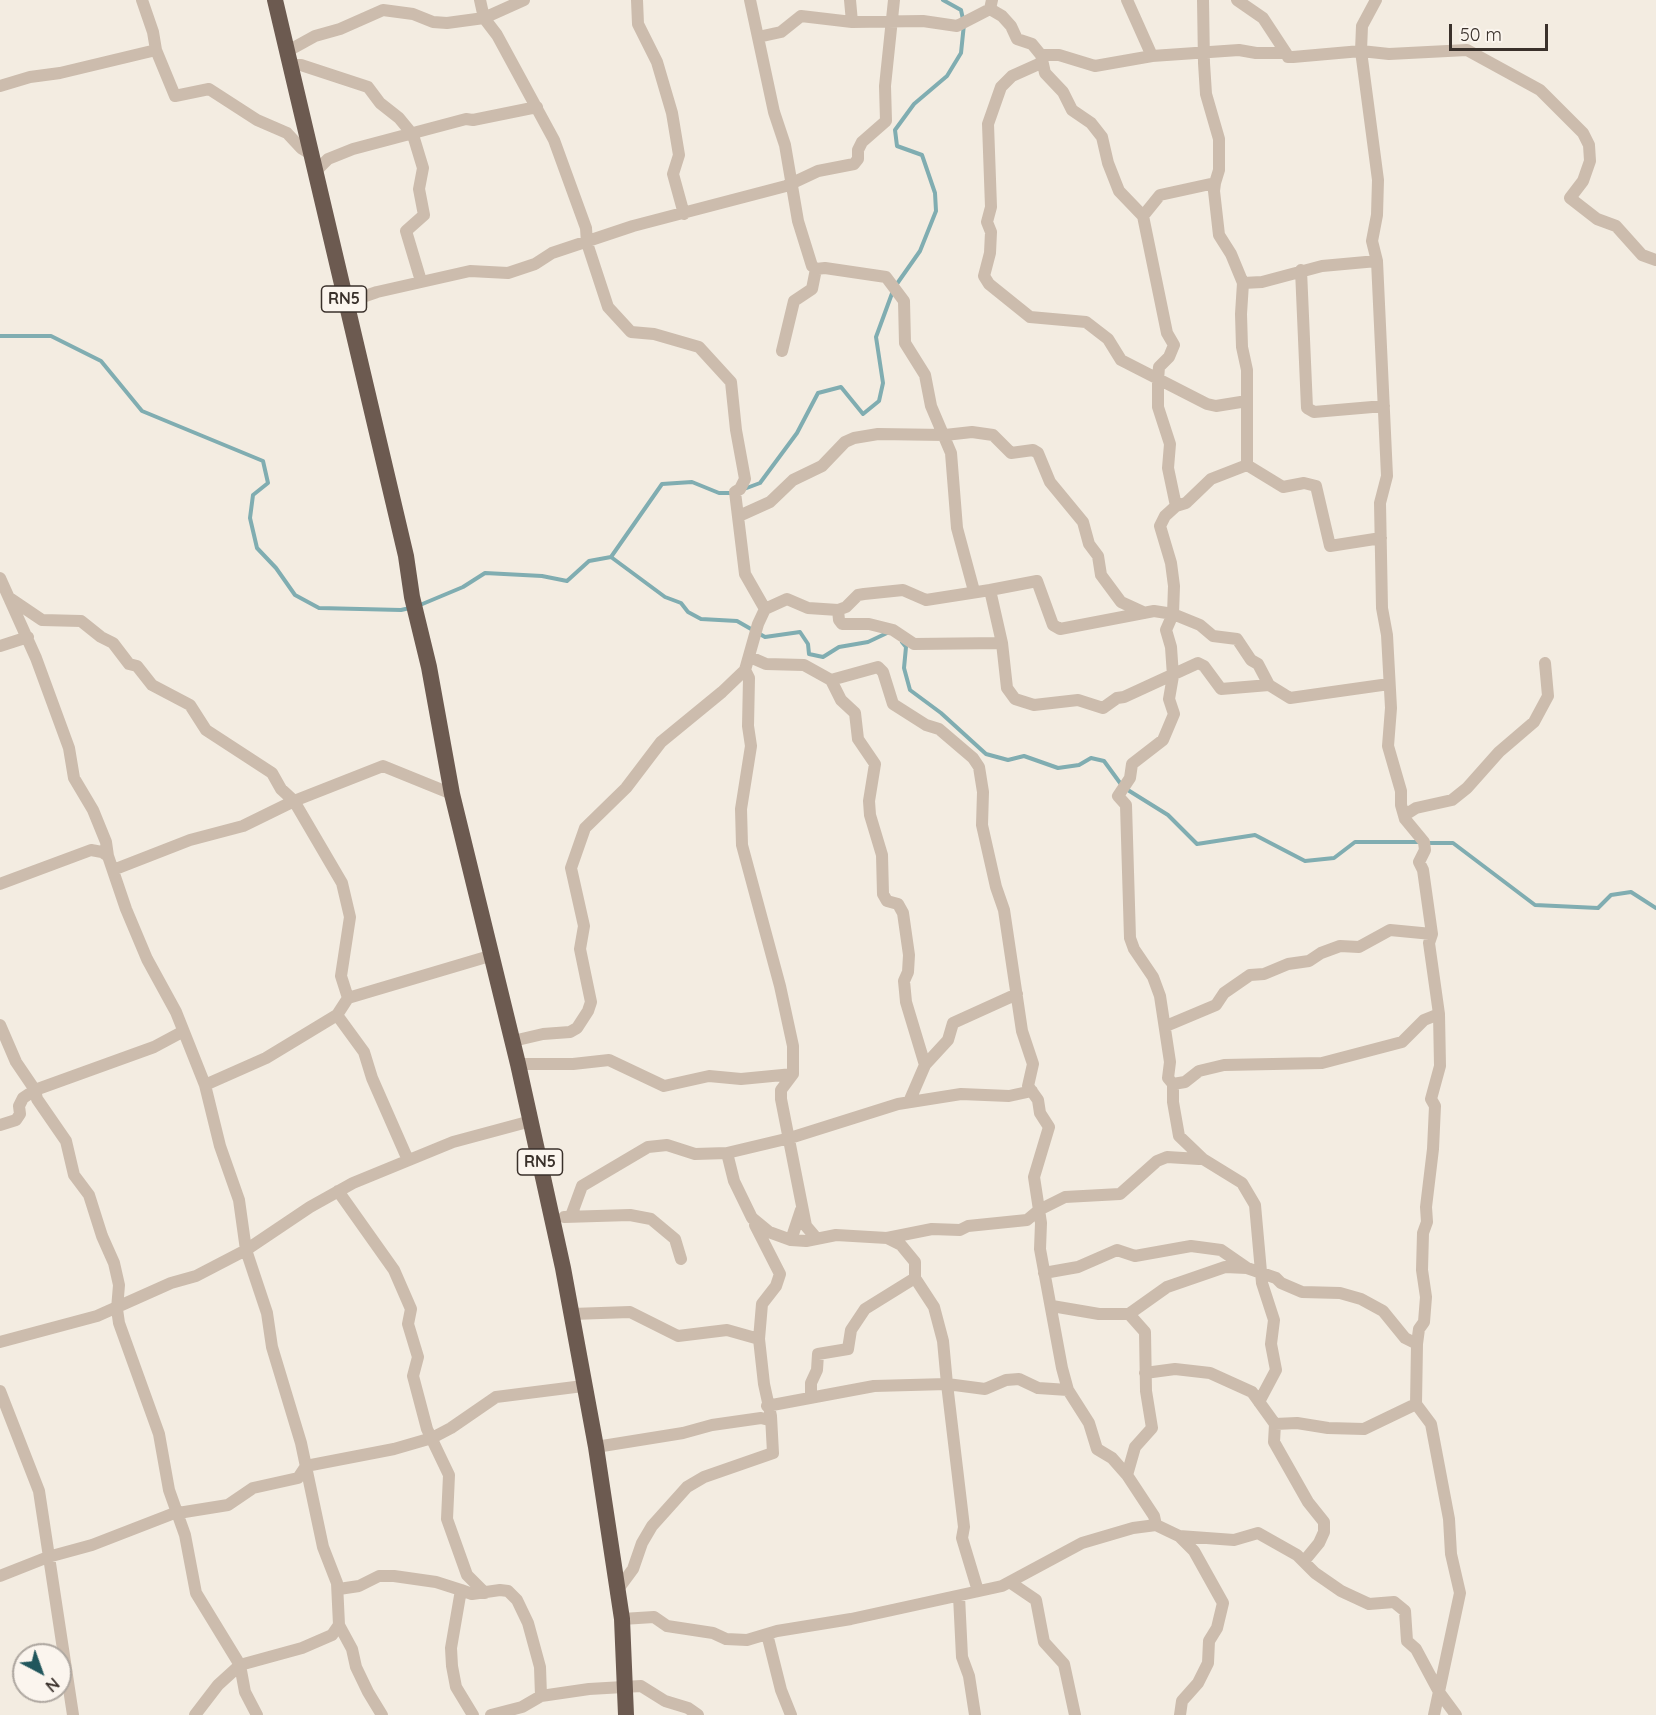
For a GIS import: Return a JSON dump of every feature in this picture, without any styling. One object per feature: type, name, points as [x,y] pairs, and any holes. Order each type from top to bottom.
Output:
[{"type":"highway","name":"RN5","points":[[275,0],[406,556],[412,597],[429,666],[452,794],[513,1041],[572,1314],[583,1386],[596,1447],[616,1592],[622,1619],[626,1715]]},
{"type":"street","points":[[142,0],[153,32],[156,50],[175,96],[209,89],[257,120],[287,133],[301,148],[311,153]]},
{"type":"street","points":[[480,0],[484,18],[497,35],[554,140],[586,228],[587,243],[608,307],[628,330],[696,345],[732,382],[736,430],[745,479],[741,489],[735,492],[745,574],[765,609]]},
{"type":"street","points":[[421,281],[406,231],[424,216],[419,189],[423,168],[412,135],[365,85],[323,74],[288,58],[315,36],[383,10],[413,14],[438,24],[484,18],[524,0]]},
{"type":"street","points":[[637,0],[638,24],[657,62],[672,113],[680,155],[673,174],[684,214]]},
{"type":"street","points":[[750,0],[774,112],[785,144],[808,260],[816,269]]},
{"type":"street","points":[[850,0],[852,22]]},
{"type":"street","points":[[345,303],[377,292],[470,271],[508,273],[535,264],[552,253],[633,226],[786,186],[818,171],[854,164],[858,159],[858,150],[862,142],[886,121],[885,86],[894,0]]},
{"type":"street","points":[[1127,0],[1152,56]]},
{"type":"street","points":[[1203,0],[1206,94],[1219,139],[1221,158],[1214,191],[1219,235],[1243,283],[1241,314],[1242,347],[1247,370],[1247,465]]},
{"type":"street","points":[[1237,0],[1263,18],[1288,57],[1361,51],[1412,54],[1463,49],[1540,90],[1583,133],[1589,145],[1588,170],[1570,198],[1597,219],[1616,226],[1636,251],[1648,259],[1656,260]]},
{"type":"street","points":[[1376,0],[1362,26],[1361,51],[1378,180],[1377,214],[1372,242],[1377,261],[1379,347],[1387,483],[1380,503],[1382,608],[1387,635],[1392,715],[1388,746],[1394,760],[1402,795],[1401,806],[1413,831],[1423,837],[1425,843],[1425,850],[1419,862],[1422,868],[1432,934],[1429,943],[1431,971],[1439,1014],[1440,1066],[1431,1099],[1435,1106],[1433,1149],[1426,1207],[1427,1222],[1423,1233],[1422,1270],[1426,1297],[1424,1322],[1419,1329],[1417,1344],[1416,1404],[1431,1424],[1449,1519],[1451,1554],[1460,1593],[1434,1715]]},
{"type":"street","points":[[758,37],[782,32],[801,16],[852,22],[923,21],[957,26],[991,5],[1002,16],[1019,42],[1032,44],[1041,59],[1045,73],[1063,92],[1072,110],[1091,123],[1102,137],[1108,163],[1119,191],[1143,216],[1167,333],[1174,345],[1169,357],[1159,367],[1158,407],[1170,444],[1168,468],[1176,506]]},
{"type":"street","points":[[0,86],[30,77],[60,73],[156,50]]},
{"type":"street","points":[[1247,401],[1216,406],[1207,404],[1121,360],[1108,339],[1086,322],[1030,317],[989,284],[984,276],[990,253],[991,232],[987,222],[991,207],[988,124],[1001,87],[1012,76],[1041,59],[1059,55],[1099,66],[1152,56],[1239,50],[1256,53],[1286,52]]},
{"type":"street","points":[[316,171],[332,157],[466,119],[473,120],[537,107]]},
{"type":"street","points":[[1143,216],[1160,195],[1215,183]]},
{"type":"street","points":[[1243,283],[1262,282],[1301,270],[1377,261]]},
{"type":"street","points":[[782,351],[794,301],[812,290],[816,269]]},
{"type":"street","points":[[816,269],[878,274],[886,277],[900,292],[905,308],[905,344],[924,375],[931,406],[951,453],[957,528],[974,591]]},
{"type":"street","points":[[1301,270],[1307,408],[1311,411],[1320,411],[1384,406]]},
{"type":"street","points":[[739,516],[770,502],[793,480],[822,466],[849,440],[878,434],[945,435],[972,432],[993,435],[1011,453],[1037,452],[1052,486],[1083,522],[1089,544],[1098,556],[1101,575],[1121,602],[1145,613]]},
{"type":"street","points":[[1247,465],[1283,487],[1304,483],[1316,486],[1330,546],[1381,538]]},
{"type":"street","points":[[1247,465],[1211,479],[1186,503],[1176,506],[1165,516],[1160,526],[1171,563],[1173,614],[1166,630],[1171,647],[1173,676],[1169,699],[1174,714],[1168,732],[1161,743],[1132,764],[1130,778],[1118,796],[1126,805],[1131,943],[1154,977],[1166,1026],[1170,1062],[1168,1078],[1173,1084],[1173,1102],[1179,1136],[1203,1159],[1239,1180],[1251,1197],[1259,1229],[1262,1275],[1274,1320],[1271,1344],[1276,1370],[1259,1402]]},
{"type":"street","points":[[0,578],[28,638],[69,748],[74,778],[93,810],[106,842],[108,856],[139,940],[176,1012],[182,1032],[205,1085],[220,1146],[238,1200],[246,1250],[267,1313],[272,1347],[284,1381],[306,1466],[323,1547],[339,1589],[339,1625],[352,1649],[356,1667],[381,1715]]},
{"type":"street","points":[[513,1041],[543,1034],[570,1032],[580,1024],[591,1006],[580,949],[584,926],[571,868],[585,828],[626,788],[661,742],[745,670],[758,624],[765,609],[788,599],[808,608],[838,610],[846,607],[858,595],[864,594],[903,590],[926,600],[1037,581],[1053,625],[1060,629],[1154,611],[1173,614],[1200,625],[1213,636],[1237,639],[1251,660],[1258,664],[1269,685],[1290,698],[1389,684]]},
{"type":"street","points":[[990,590],[1002,643],[1007,688],[1015,699],[1034,705],[1078,700],[1103,708],[1117,698],[1173,676],[1198,663],[1204,666],[1221,689],[1269,685]]},
{"type":"street","points":[[9,597],[36,617],[50,622],[78,619],[101,637],[113,643],[129,664],[137,666],[152,685],[190,705],[206,730],[269,769],[281,789],[294,801],[344,888],[350,930],[341,976],[348,998]]},
{"type":"street","points":[[838,610],[842,624],[869,624],[893,630],[914,644],[1002,643]]},
{"type":"street","points":[[0,646],[28,638]]},
{"type":"street","points":[[750,657],[766,664],[804,665],[831,680],[841,700],[855,713],[858,740],[875,764],[869,801],[870,815],[882,855],[883,894],[887,901],[898,904],[903,913],[909,955],[909,967],[904,981],[906,1002],[925,1065]]},
{"type":"street","points":[[1405,814],[1416,808],[1452,801],[1467,788],[1498,752],[1534,722],[1548,696],[1545,663]]},
{"type":"street","points":[[831,680],[878,667],[884,672],[893,705],[926,725],[939,729],[977,762],[983,792],[982,825],[996,887],[1004,910],[1022,1031],[1033,1064],[1028,1083],[1038,1100],[1040,1113],[1049,1127],[1035,1171],[1040,1250],[1068,1390],[1089,1423],[1097,1449],[1112,1458],[1127,1475],[1154,1516],[1156,1525]]},
{"type":"street","points":[[745,670],[749,681],[747,717],[751,746],[741,809],[742,845],[786,1013],[795,1063],[793,1074],[780,1094],[806,1226],[817,1239]]},
{"type":"street","points":[[113,870],[190,840],[243,826],[294,801],[383,766],[452,794]]},
{"type":"street","points":[[0,884],[91,850],[108,856]]},
{"type":"street","points":[[1166,1026],[1216,1005],[1224,993],[1250,975],[1264,974],[1288,964],[1309,961],[1321,953],[1340,946],[1359,948],[1390,930],[1432,934]]},
{"type":"street","points":[[205,1085],[266,1058],[337,1015],[348,998],[493,955]]},
{"type":"street","points":[[909,1102],[925,1065],[948,1040],[953,1023],[1017,994]]},
{"type":"street","points":[[1173,1084],[1185,1082],[1199,1071],[1224,1065],[1322,1063],[1402,1042],[1424,1020],[1439,1014]]},
{"type":"street","points":[[337,1015],[364,1052],[372,1078],[408,1160]]},
{"type":"street","points":[[0,1025],[16,1062],[35,1090],[37,1099],[66,1141],[74,1175],[89,1195],[102,1236],[114,1263],[119,1285],[117,1309],[123,1337],[159,1434],[169,1490],[179,1513],[196,1593],[240,1665],[243,1685],[257,1715]]},
{"type":"street","points":[[0,1125],[16,1120],[20,1114],[19,1106],[23,1098],[35,1090],[154,1047],[182,1032]]},
{"type":"street","points":[[518,1064],[573,1064],[609,1060],[664,1086],[709,1076],[741,1079],[793,1074]]},
{"type":"street","points":[[571,1216],[582,1186],[644,1148],[667,1145],[695,1154],[727,1153],[789,1138],[909,1102],[961,1094],[1009,1096],[1032,1091]]},
{"type":"street","points":[[0,1342],[117,1309],[171,1283],[196,1276],[246,1250],[338,1191],[453,1142],[531,1121]]},
{"type":"street","points":[[616,1592],[633,1569],[642,1543],[652,1526],[687,1487],[704,1477],[773,1453],[769,1420],[771,1416],[767,1406],[759,1339],[762,1304],[773,1291],[780,1274],[734,1181],[727,1153]]},
{"type":"street","points":[[752,1218],[768,1232],[791,1240],[817,1239],[836,1235],[887,1238],[932,1229],[960,1230],[968,1226],[1024,1221],[1039,1210],[1070,1196],[1120,1194],[1157,1161],[1167,1157],[1203,1159]]},
{"type":"street","points":[[338,1191],[394,1270],[411,1309],[408,1324],[418,1357],[413,1376],[422,1412],[449,1475],[447,1519],[467,1575],[485,1593]]},
{"type":"street","points":[[791,1240],[802,1209]]},
{"type":"street","points":[[552,1218],[630,1215],[651,1219],[675,1239],[681,1259]]},
{"type":"street","points":[[887,1238],[901,1245],[913,1258],[916,1266],[915,1278],[937,1315],[943,1341],[964,1527],[962,1538],[978,1591]]},
{"type":"street","points":[[1044,1273],[1078,1267],[1117,1250],[1140,1255],[1191,1246],[1221,1250],[1247,1268],[1276,1278],[1281,1283],[1302,1292],[1340,1293],[1362,1299],[1383,1311],[1406,1338],[1417,1344]]},
{"type":"street","points":[[1052,1306],[1099,1314],[1129,1314],[1167,1287],[1225,1267],[1247,1268]]},
{"type":"street","points":[[812,1397],[811,1383],[817,1370],[818,1354],[848,1349],[851,1330],[865,1309],[915,1278]]},
{"type":"street","points":[[572,1314],[630,1312],[678,1336],[727,1330],[759,1339]]},
{"type":"street","points":[[1127,1475],[1135,1447],[1152,1428],[1145,1373],[1145,1332],[1129,1314]]},
{"type":"street","points":[[1145,1373],[1175,1369],[1215,1374],[1244,1386],[1259,1402],[1275,1424],[1274,1442],[1325,1527],[1319,1543],[1305,1560]]},
{"type":"street","points":[[767,1406],[874,1386],[947,1384],[985,1389],[1006,1380],[1019,1379],[1038,1388],[1068,1390]]},
{"type":"street","points":[[0,1576],[48,1557],[92,1545],[179,1513],[228,1505],[254,1488],[298,1478],[306,1466],[394,1449],[432,1438],[451,1428],[496,1397],[583,1386]]},
{"type":"street","points":[[0,1391],[39,1491],[73,1715]]},
{"type":"street","points":[[1275,1424],[1297,1423],[1328,1428],[1364,1429],[1416,1404]]},
{"type":"street","points":[[596,1447],[675,1435],[712,1425],[761,1418],[769,1420]]},
{"type":"street","points":[[622,1619],[654,1617],[667,1626],[709,1632],[731,1640],[747,1640],[1011,1583],[1039,1564],[1082,1543],[1156,1525],[1179,1536],[1197,1554],[1220,1596],[1223,1608],[1217,1628],[1209,1641],[1208,1663],[1198,1683],[1182,1701],[1180,1715]]},
{"type":"street","points":[[1179,1536],[1234,1540],[1258,1533],[1305,1560],[1316,1573],[1341,1591],[1369,1604],[1390,1601],[1405,1610],[1407,1641],[1420,1655],[1439,1692],[1456,1715]]},
{"type":"street","points":[[339,1589],[359,1586],[379,1576],[394,1576],[436,1582],[472,1594],[493,1590],[508,1591],[517,1600],[528,1623],[540,1667],[541,1696]]},
{"type":"street","points":[[1011,1583],[1036,1600],[1044,1642],[1064,1664],[1075,1715]]},
{"type":"street","points":[[461,1590],[451,1648],[452,1666],[456,1687],[473,1715]]},
{"type":"street","points":[[959,1596],[962,1658],[969,1676],[975,1715]]},
{"type":"street","points":[[195,1715],[218,1685],[240,1665],[302,1648],[332,1635],[339,1625]]},
{"type":"street","points":[[767,1634],[780,1690],[791,1715]]},
{"type":"street","points":[[491,1715],[522,1707],[541,1696],[624,1685],[645,1688],[664,1701],[688,1708],[698,1715]]},
{"type":"waterway","points":[[744,489],[760,483],[797,433],[818,393],[841,387],[863,414],[879,401],[883,383],[876,337],[894,288],[920,251],[936,211],[935,193],[922,155],[897,146],[895,130],[914,104],[947,76],[961,53],[964,24],[961,10],[943,0]]},
{"type":"waterway","points":[[0,336],[51,336],[101,361],[142,411],[263,461],[268,483],[253,495],[250,518],[257,548],[276,568],[295,595],[319,608],[401,610],[410,608]]},
{"type":"waterway","points":[[420,605],[463,587],[485,573],[542,576],[567,581],[589,561],[611,557],[662,484],[692,482],[719,493],[731,493]]},
{"type":"waterway","points":[[611,557],[665,597],[681,603],[688,612],[701,619],[737,621],[765,637],[800,632],[808,644],[809,654],[823,657],[839,647],[868,642],[887,633]]},
{"type":"waterway","points":[[902,642],[906,647],[904,668],[910,690],[941,713],[986,754],[1008,760],[1024,756],[1058,768],[1079,765],[1091,758],[1104,761],[1123,787],[1168,815],[1197,844],[1255,835],[1305,861],[1334,858],[1355,842],[1419,842]]},
{"type":"waterway","points":[[1427,843],[1453,843],[1535,905],[1598,908],[1611,895],[1631,892],[1656,908]]}]
